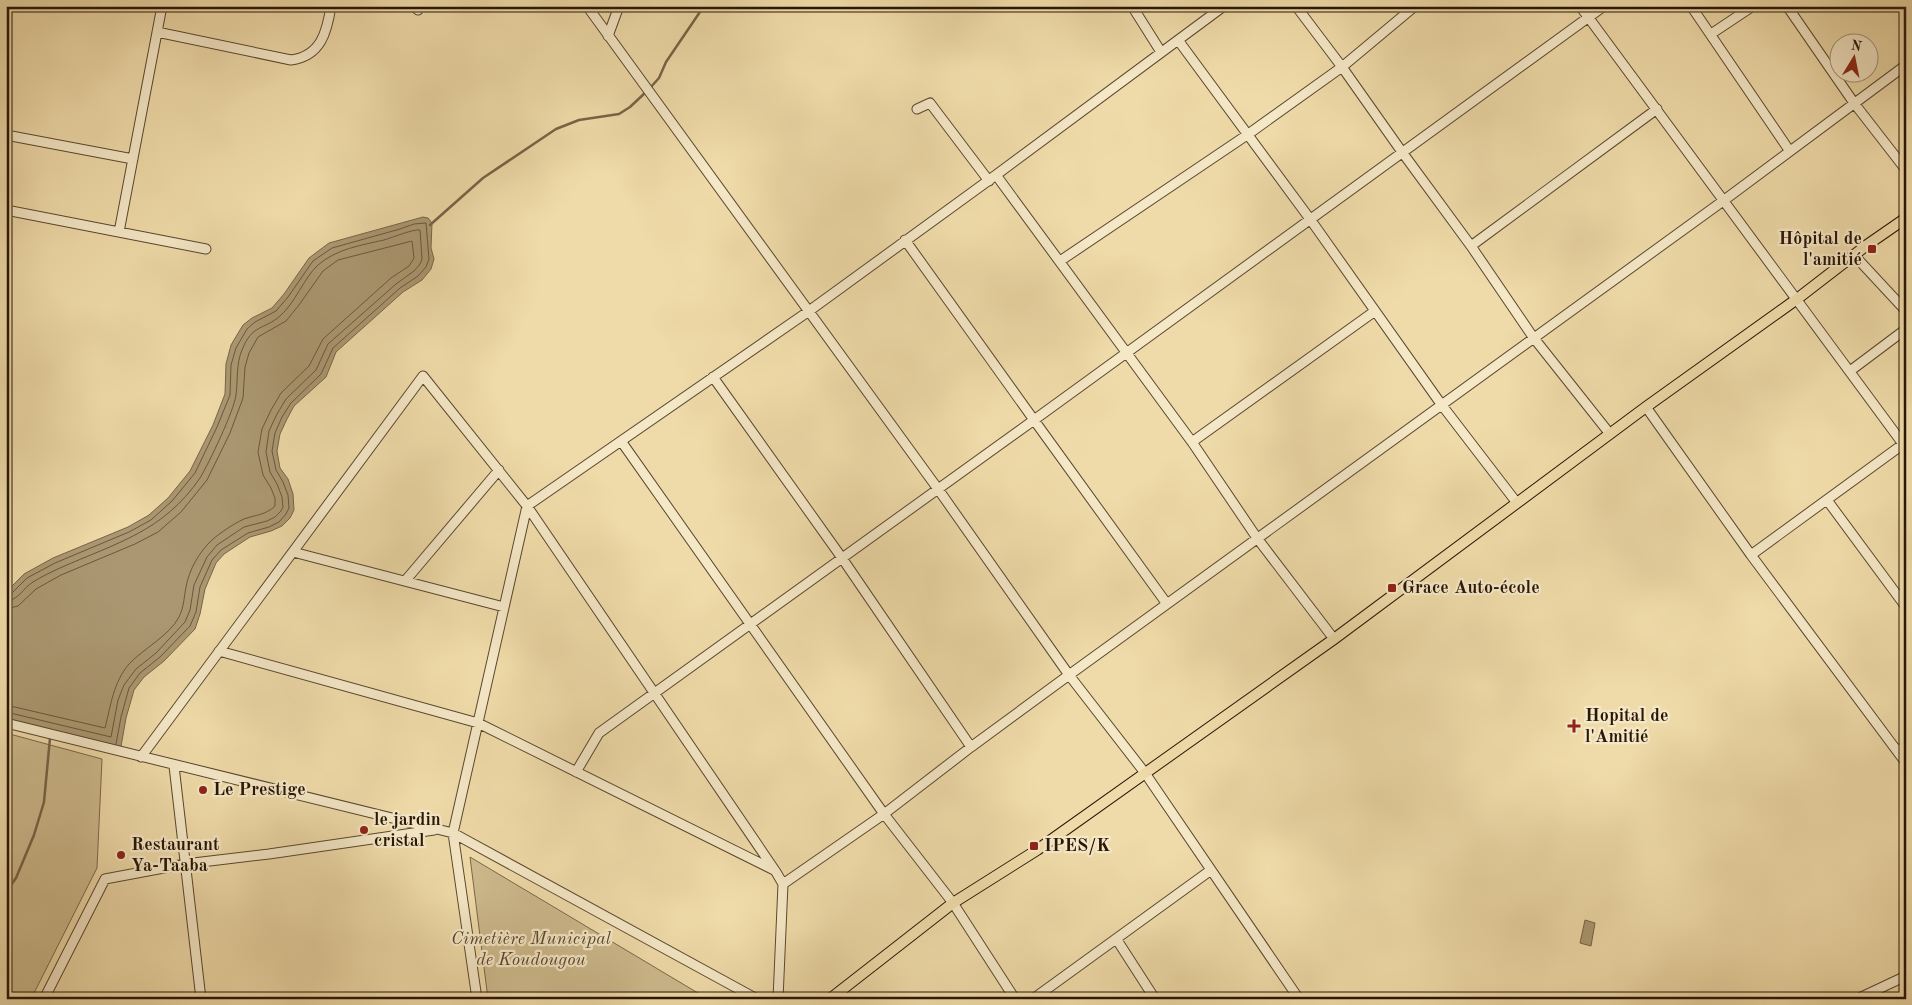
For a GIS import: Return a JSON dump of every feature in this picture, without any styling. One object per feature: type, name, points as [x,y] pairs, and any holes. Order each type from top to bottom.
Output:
[{"type":"main road","points":[[830,999],[953,903],[1037,850],[1334,639],[1646,407],[1906,218]]},
{"type":"street","points":[[119,232],[162,6]]},
{"type":"street","points":[[157,32],[291,60],[302,58],[317,48],[327,29],[332,6]]},
{"type":"street","points":[[413,6],[418,10],[419,6]]},
{"type":"street","points":[[587,6],[938,488],[1069,674],[1145,773],[1299,999]]},
{"type":"street","points":[[608,36],[619,6]]},
{"type":"street","points":[[1132,6],[1161,52]]},
{"type":"street","points":[[477,999],[452,833],[527,506],[809,311],[993,178],[1224,6]]},
{"type":"street","points":[[1296,6],[1471,246],[1533,337],[1610,434]]},
{"type":"street","points":[[1060,261],[1247,135],[1342,67],[1415,6]]},
{"type":"street","points":[[1580,6],[1905,445],[1751,556]]},
{"type":"street","points":[[576,772],[599,733],[751,625],[1604,6]]},
{"type":"street","points":[[1691,6],[1789,150]]},
{"type":"street","points":[[1711,34],[1753,6]]},
{"type":"street","points":[[1787,6],[1854,103],[1906,170]]},
{"type":"street","points":[[1178,40],[1310,219],[1440,404],[1517,503]]},
{"type":"street","points":[[783,884],[884,814],[1069,674],[1906,65]]},
{"type":"street","points":[[917,109],[930,103],[1060,261],[1192,442],[1257,538],[1334,639]]},
{"type":"street","points":[[1471,246],[1657,110]]},
{"type":"street","points":[[6,135],[133,159]]},
{"type":"street","points":[[6,210],[206,249]]},
{"type":"street","points":[[905,240],[1167,604]]},
{"type":"street","points":[[1854,255],[1906,311]]},
{"type":"street","points":[[1192,442],[1375,311]]},
{"type":"street","points":[[1850,371],[1906,329]]},
{"type":"street","points":[[140,757],[423,376],[527,506],[783,884],[778,999]]},
{"type":"street","points":[[713,377],[842,558],[971,747]]},
{"type":"street","points":[[1646,407],[1751,556],[1906,763]]},
{"type":"street","points":[[621,441],[884,814],[953,903],[1015,999]]},
{"type":"street","points":[[405,581],[498,470]]},
{"type":"street","points":[[1827,500],[1906,607]]},
{"type":"street","points":[[292,552],[504,607]]},
{"type":"street","points":[[219,651],[478,723],[776,872]]},
{"type":"street","points":[[6,723],[174,766],[452,833],[757,999]]},
{"type":"street","points":[[1897,752],[1906,746]]},
{"type":"street","points":[[174,766],[200,999]]},
{"type":"street","points":[[44,999],[105,879],[185,864],[269,854],[438,829]]},
{"type":"street","points":[[1033,999],[1117,940],[1211,870]]},
{"type":"street","points":[[1117,940],[1155,999]]},
{"type":"street","points":[[1856,999],[1906,976]]},
{"type":"green space","points":[[6,733],[102,759],[97,868],[31,999],[6,999]]},
{"type":"green space","name":"Cimetière Municipal de Koudougou","points":[[470,857],[708,999],[488,999]]},
{"type":"water","points":[[423,217],[428,218],[432,223],[431,248],[434,259],[431,269],[422,280],[403,292],[336,352],[326,377],[294,406],[280,434],[277,451],[280,468],[288,479],[293,494],[294,510],[290,518],[282,526],[250,537],[224,554],[216,563],[205,589],[195,629],[164,661],[144,677],[134,690],[126,718],[120,752],[6,723],[6,592],[24,574],[53,558],[128,527],[149,515],[168,498],[190,471],[213,425],[225,394],[226,364],[231,345],[243,325],[272,308],[309,258],[329,243]]},
{"type":"water","points":[[1585,920],[1595,923],[1591,946],[1580,943]]},
{"type":"waterway","points":[[650,88],[659,78],[666,62],[704,6]]},
{"type":"waterway","points":[[430,225],[483,178],[556,129],[579,120],[619,114],[630,107],[646,92]]},
{"type":"waterway","points":[[6,892],[16,878],[34,835],[44,802],[50,738]]},
{"type":"place","name":"Hôpital de l'amitié","points":[[1872,249]]},
{"type":"place","name":"Grace Auto-école","points":[[1392,588]]},
{"type":"place","name":"Hopital de l'Amitié","points":[[1574,726]]},
{"type":"place","name":"Le Prestige","points":[[203,790]]},
{"type":"place","name":"le jardin cristal","points":[[364,830]]},
{"type":"place","name":"IPES/K","points":[[1034,846]]},
{"type":"place","name":"Restaurant Ya-Taaba","points":[[121,855]]}]
